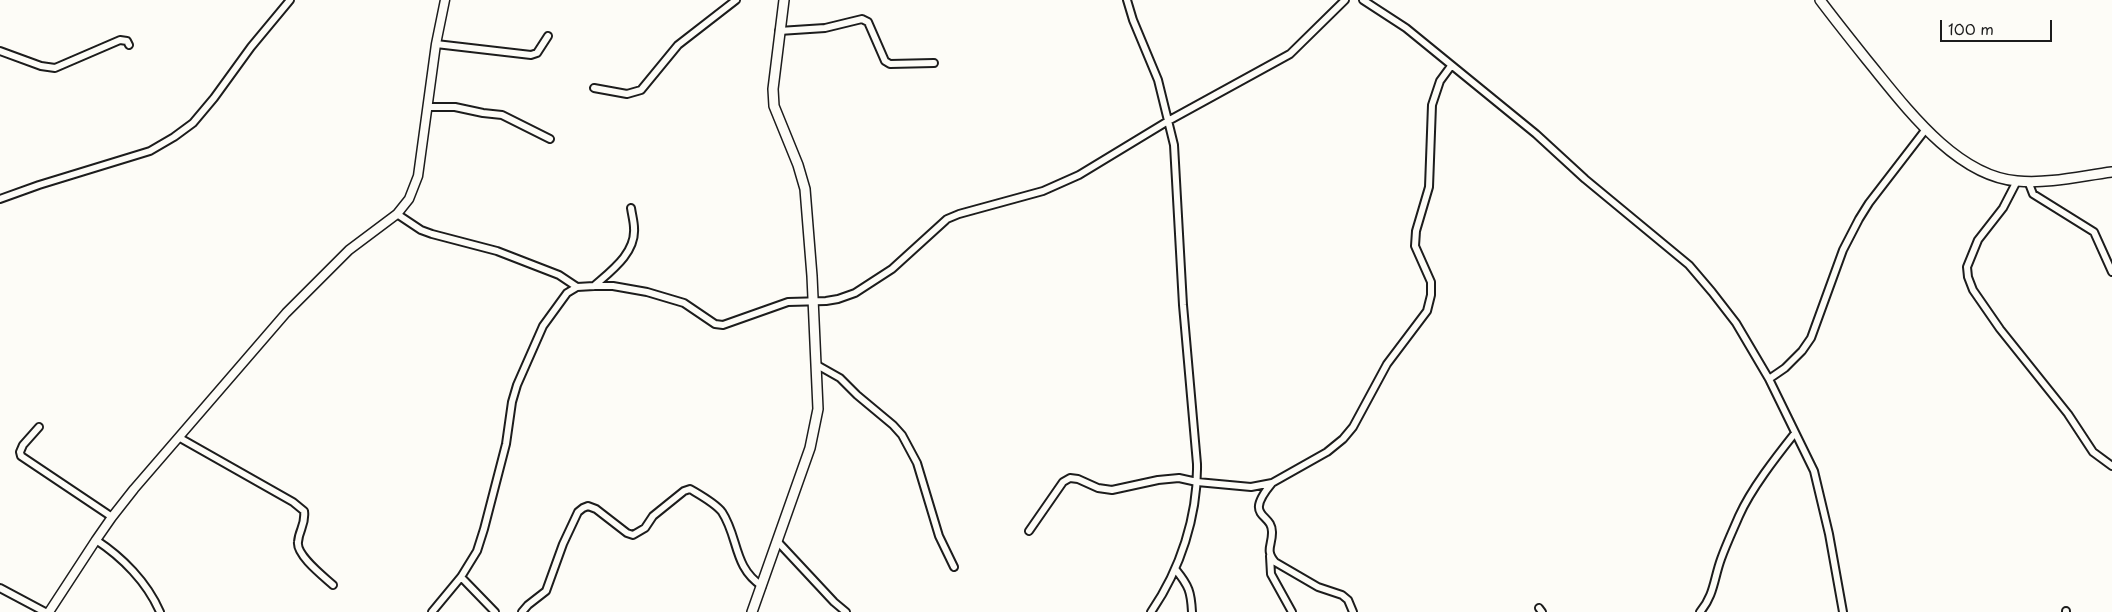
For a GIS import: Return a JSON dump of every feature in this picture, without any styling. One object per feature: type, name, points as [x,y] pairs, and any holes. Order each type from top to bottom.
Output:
[{"type":"main road","points":[[752,612],[778,542],[815,427],[818,409],[818,365],[805,189],[798,165],[774,106],[773,89],[784,0]]},
{"type":"main road","points":[[1820,0],[1926,129],[1948,149],[1970,165],[1996,176],[2017,181],[2057,180],[2112,172]]},
{"type":"street","points":[[0,199],[150,151],[174,137],[193,123],[214,98],[251,47],[290,0]]},
{"type":"street","points":[[0,588],[47,612],[112,517],[241,365],[310,287],[349,250],[397,214],[409,199],[418,176],[436,44],[445,0]]},
{"type":"street","points":[[594,88],[627,94],[641,90],[678,45],[720,15],[736,0]]},
{"type":"street","points":[[1127,0],[1132,20],[1158,80],[1174,145],[1183,304],[1197,482],[1191,518],[1176,570],[1151,612]]},
{"type":"street","points":[[432,612],[461,577],[477,551],[506,444],[512,402],[517,384],[543,326],[567,293],[577,287],[594,286],[613,286],[647,292],[684,303],[715,324],[723,325],[788,302],[814,302],[838,299],[855,293],[892,269],[947,219],[1056,185],[1079,175],[1168,121],[1267,68],[1290,54],[1346,0]]},
{"type":"street","points":[[1363,0],[1406,28],[1536,134],[1585,179],[1689,265],[1736,323],[1769,379],[1814,471],[1843,612]]},
{"type":"street","points":[[779,31],[825,28],[862,19],[868,22],[885,61],[890,64],[934,63]]},
{"type":"street","points":[[436,44],[531,55],[537,53],[548,36]]},
{"type":"street","points":[[0,51],[41,66],[55,68],[120,40],[127,41],[129,45]]},
{"type":"street","points":[[1029,531],[1063,482],[1070,478],[1078,479],[1098,488],[1112,490],[1158,480],[1179,478],[1197,482],[1251,486],[1272,483],[1327,452],[1343,440],[1387,364],[1427,311],[1431,295],[1431,282],[1415,246],[1416,231],[1429,187],[1432,105],[1438,86],[1451,66]]},
{"type":"street","points":[[428,106],[455,107],[483,114],[502,115],[550,139]]},
{"type":"street","points":[[1769,379],[1785,368],[1802,351],[1811,338],[1843,250],[1859,219],[1869,203],[1926,129]]},
{"type":"street","points":[[2017,181],[2003,208],[1978,240],[1967,267],[1968,277],[1973,290],[2000,329],[2068,414],[2093,452],[2112,466]]},
{"type":"street","points":[[2028,181],[2032,194],[2094,232],[2112,272]]},
{"type":"street","points":[[594,286],[626,254],[632,244],[634,229],[631,208]]},
{"type":"street","points":[[397,214],[420,230],[497,251],[559,275],[577,287]]},
{"type":"street","points":[[818,365],[840,378],[902,435],[917,463],[939,536],[954,567]]},
{"type":"street","points":[[39,427],[24,445],[20,452],[22,456],[112,517]]},
{"type":"street","points":[[1700,612],[1707,604],[1713,592],[1721,560],[1740,514],[1776,456],[1795,433]]},
{"type":"street","points":[[180,438],[241,475],[294,502],[304,511],[305,520],[297,543],[300,553],[333,585]]},
{"type":"street","points":[[1272,483],[1262,496],[1258,506],[1260,515],[1270,524],[1272,532],[1269,547],[1270,574],[1292,612]]},
{"type":"street","points":[[522,612],[546,591],[563,544],[578,512],[583,508],[588,506],[596,509],[627,533],[633,535],[645,528],[653,516],[684,491],[690,490],[721,511],[734,538],[743,567],[751,579],[762,586]]},
{"type":"street","points":[[96,540],[116,553],[130,568],[156,603],[160,612]]},
{"type":"street","points":[[778,542],[834,602],[846,612]]},
{"type":"street","points":[[1270,556],[1275,562],[1310,582],[1342,595],[1348,600],[1353,612]]},
{"type":"street","points":[[1176,570],[1188,585],[1191,593],[1192,612]]},
{"type":"street","points":[[461,577],[495,612]]}]
